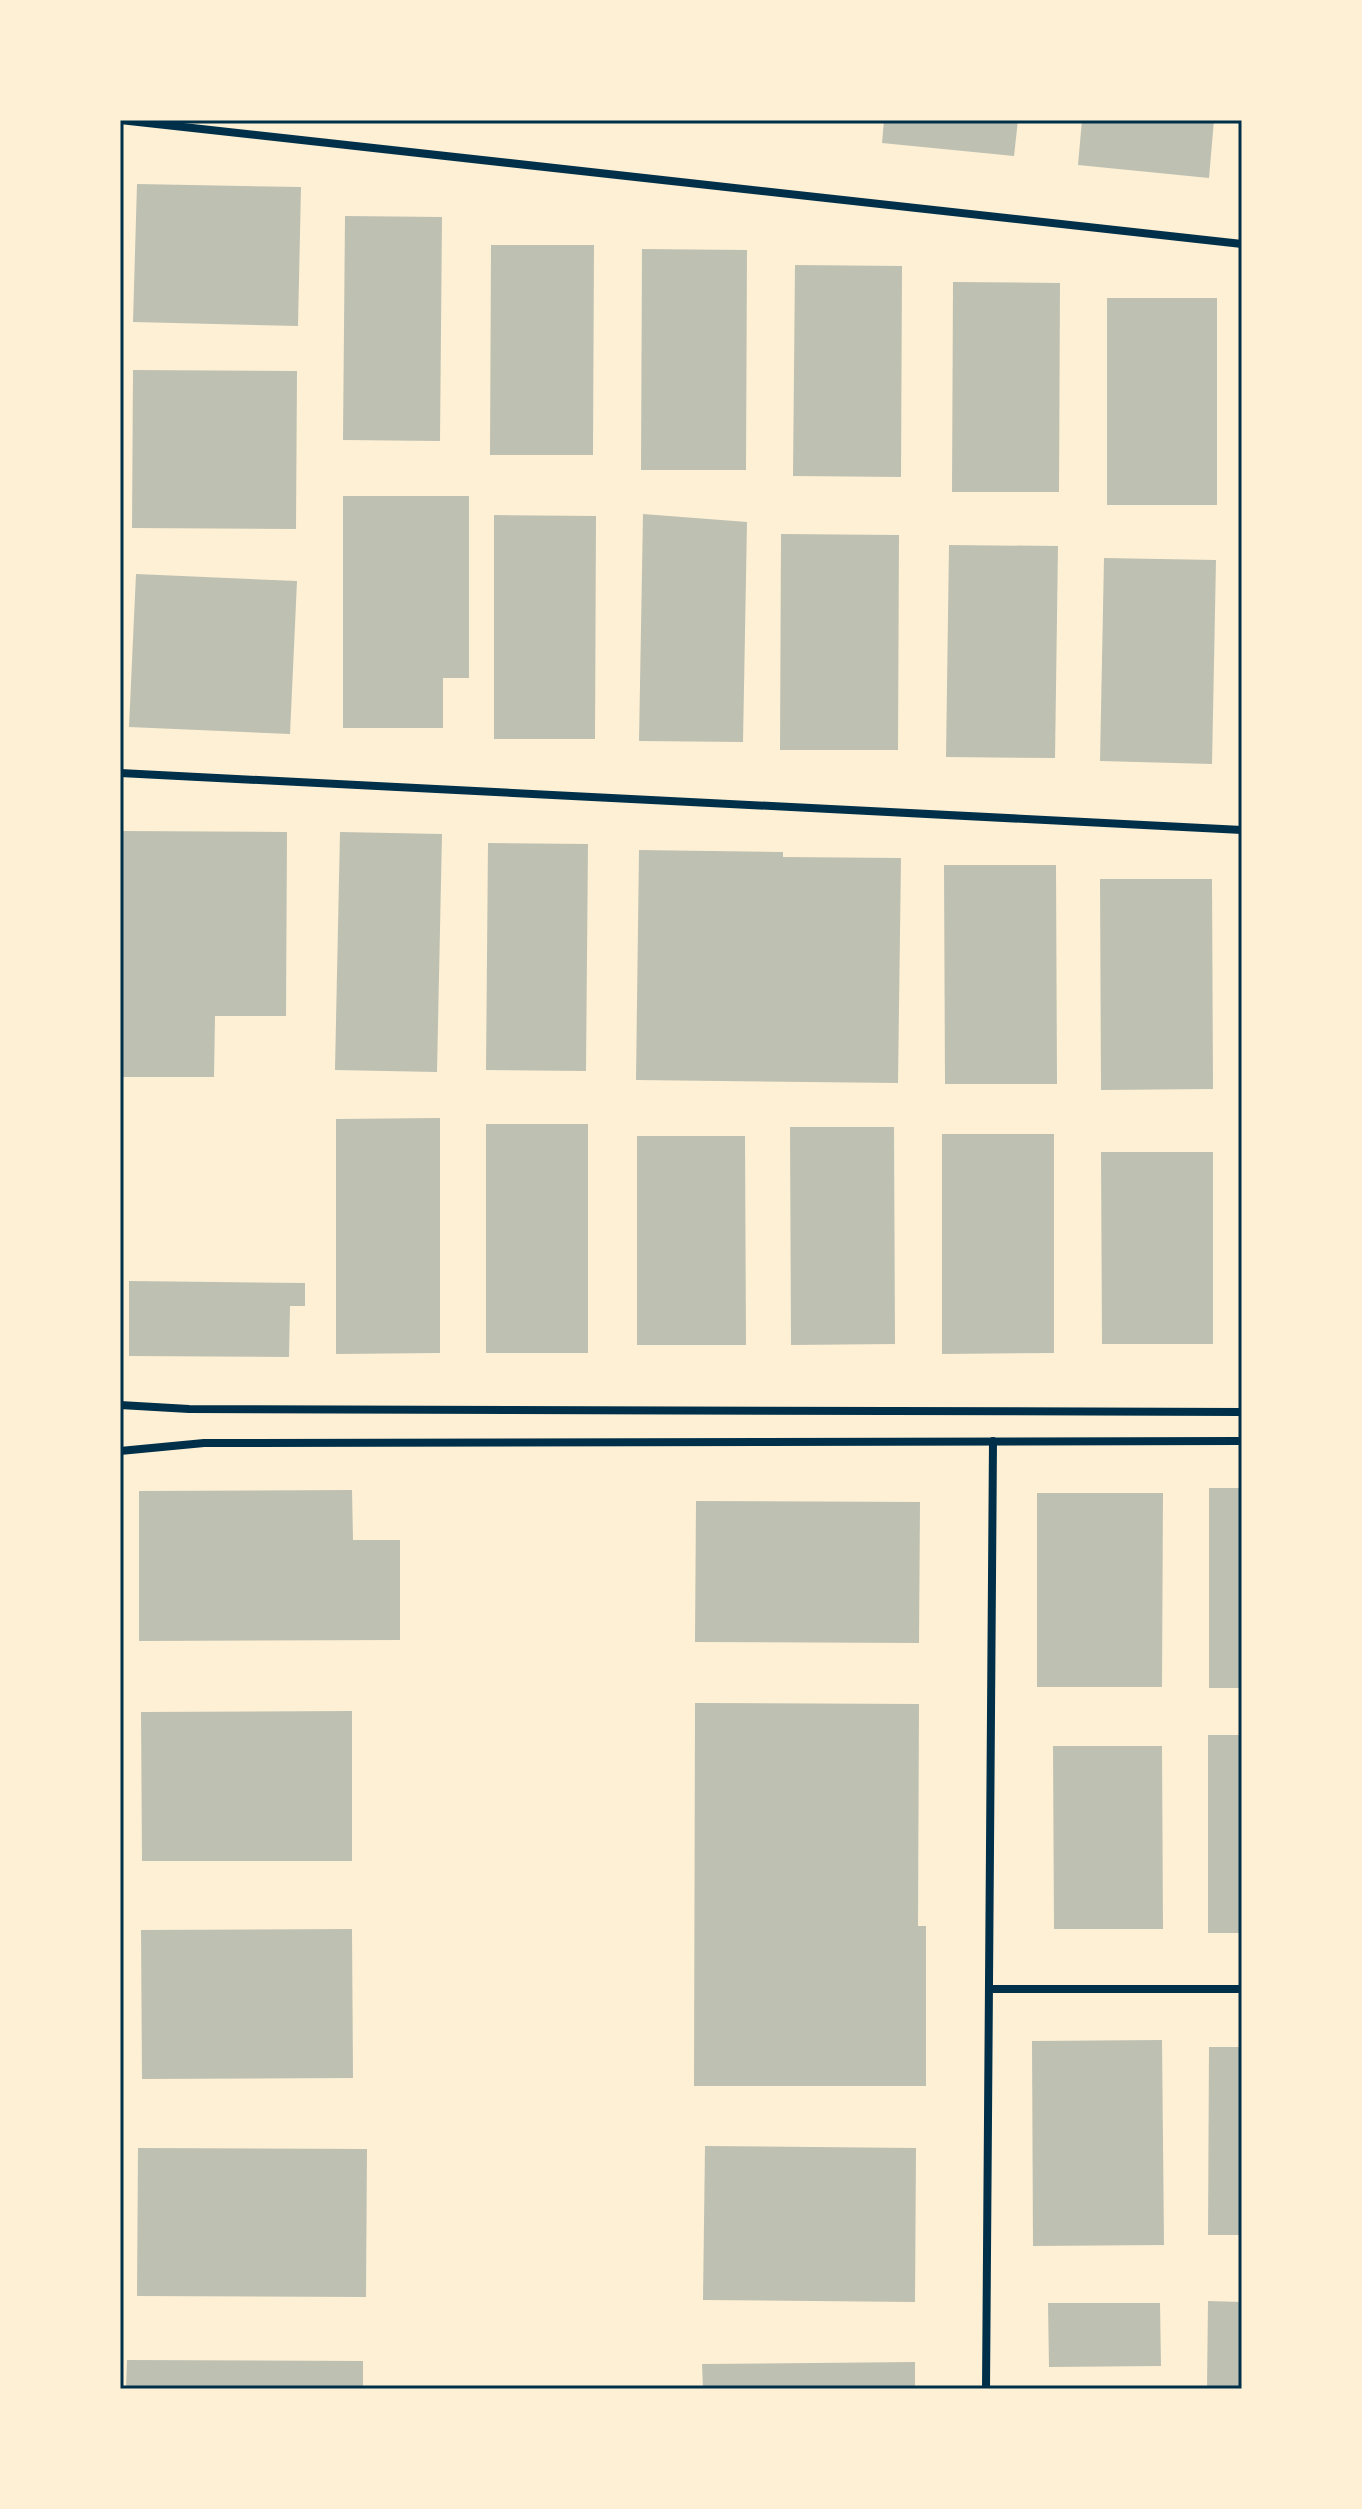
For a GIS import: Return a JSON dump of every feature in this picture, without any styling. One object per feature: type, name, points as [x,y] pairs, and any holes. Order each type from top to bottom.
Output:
[{"type":"street","points":[[120,120],[1242,244]]},
{"type":"street","points":[[120,773],[1242,830]]},
{"type":"street","points":[[120,1405],[189,1409],[1242,1412]]},
{"type":"street","points":[[986,2389],[993,1441]]},
{"type":"street","points":[[120,1451],[204,1443],[1242,1441]]},
{"type":"street","points":[[989,1989],[1242,1989]]},
{"type":"building","points":[[884,120],[1018,120],[1014,156],[882,143]]},
{"type":"building","points":[[1082,120],[1214,120],[1209,178],[1078,165]]},
{"type":"building","points":[[137,184],[301,187],[298,326],[133,322]]},
{"type":"building","points":[[345,216],[442,217],[440,441],[343,440]]},
{"type":"building","points":[[491,245],[594,245],[593,455],[490,455]]},
{"type":"building","points":[[642,249],[747,250],[746,470],[641,470]]},
{"type":"building","points":[[795,265],[902,266],[901,477],[793,476]]},
{"type":"building","points":[[953,282],[1060,283],[1059,492],[952,492]]},
{"type":"building","points":[[1107,298],[1217,298],[1217,505],[1107,505]]},
{"type":"building","points":[[133,370],[297,371],[296,529],[132,528]]},
{"type":"building","points":[[343,496],[469,496],[469,678],[443,678],[443,728],[343,728]]},
{"type":"building","points":[[643,514],[747,522],[743,742],[639,741]]},
{"type":"building","points":[[494,515],[596,516],[595,739],[494,739]]},
{"type":"building","points":[[781,534],[899,535],[898,750],[780,750]]},
{"type":"building","points":[[949,545],[1058,546],[1055,758],[946,757]]},
{"type":"building","points":[[1104,558],[1216,560],[1212,764],[1100,761]]},
{"type":"building","points":[[136,574],[297,581],[290,734],[129,727]]},
{"type":"building","points":[[122,831],[287,832],[286,1016],[215,1016],[214,1077],[121,1077]]},
{"type":"building","points":[[340,832],[442,834],[437,1072],[335,1070]]},
{"type":"building","points":[[488,843],[588,844],[586,1071],[486,1070]]},
{"type":"building","points":[[639,850],[783,852],[783,857],[901,858],[898,1083],[636,1080]]},
{"type":"building","points":[[944,865],[1056,865],[1057,1084],[945,1084]]},
{"type":"building","points":[[1100,879],[1212,879],[1213,1089],[1101,1090]]},
{"type":"building","points":[[440,1118],[440,1353],[336,1354],[336,1119]]},
{"type":"building","points":[[486,1124],[588,1124],[588,1353],[486,1353]]},
{"type":"building","points":[[790,1127],[894,1127],[895,1344],[791,1345]]},
{"type":"building","points":[[942,1134],[1054,1134],[1054,1353],[942,1354]]},
{"type":"building","points":[[637,1136],[745,1136],[746,1345],[637,1345]]},
{"type":"building","points":[[1101,1152],[1213,1152],[1213,1344],[1102,1344]]},
{"type":"building","points":[[129,1281],[305,1283],[305,1306],[290,1306],[289,1357],[129,1356]]},
{"type":"building","points":[[1209,1488],[1242,1488],[1242,1688],[1209,1688]]},
{"type":"building","points":[[352,1490],[353,1540],[400,1540],[400,1640],[139,1641],[139,1491]]},
{"type":"building","points":[[1037,1493],[1163,1493],[1162,1687],[1037,1687]]},
{"type":"building","points":[[696,1501],[920,1502],[919,1643],[695,1642]]},
{"type":"building","points":[[695,1703],[919,1704],[918,1926],[926,1926],[926,2086],[694,2086]]},
{"type":"building","points":[[352,1711],[352,1861],[142,1861],[141,1712]]},
{"type":"building","points":[[1208,1735],[1242,1735],[1242,1933],[1208,1933]]},
{"type":"building","points":[[1053,1746],[1162,1746],[1163,1929],[1054,1929]]},
{"type":"building","points":[[352,1929],[353,2078],[142,2079],[141,1930]]},
{"type":"building","points":[[1162,2040],[1164,2245],[1033,2246],[1032,2041]]},
{"type":"building","points":[[1209,2047],[1242,2047],[1242,2235],[1208,2235]]},
{"type":"building","points":[[705,2146],[916,2148],[915,2302],[703,2300]]},
{"type":"building","points":[[138,2148],[367,2149],[366,2297],[137,2296]]},
{"type":"building","points":[[1208,2301],[1242,2302],[1242,2389],[1207,2389]]},
{"type":"building","points":[[1048,2303],[1160,2303],[1161,2366],[1049,2367]]},
{"type":"building","points":[[127,2360],[363,2361],[363,2389],[126,2389]]},
{"type":"building","points":[[915,2362],[915,2389],[703,2389],[702,2364]]}]
